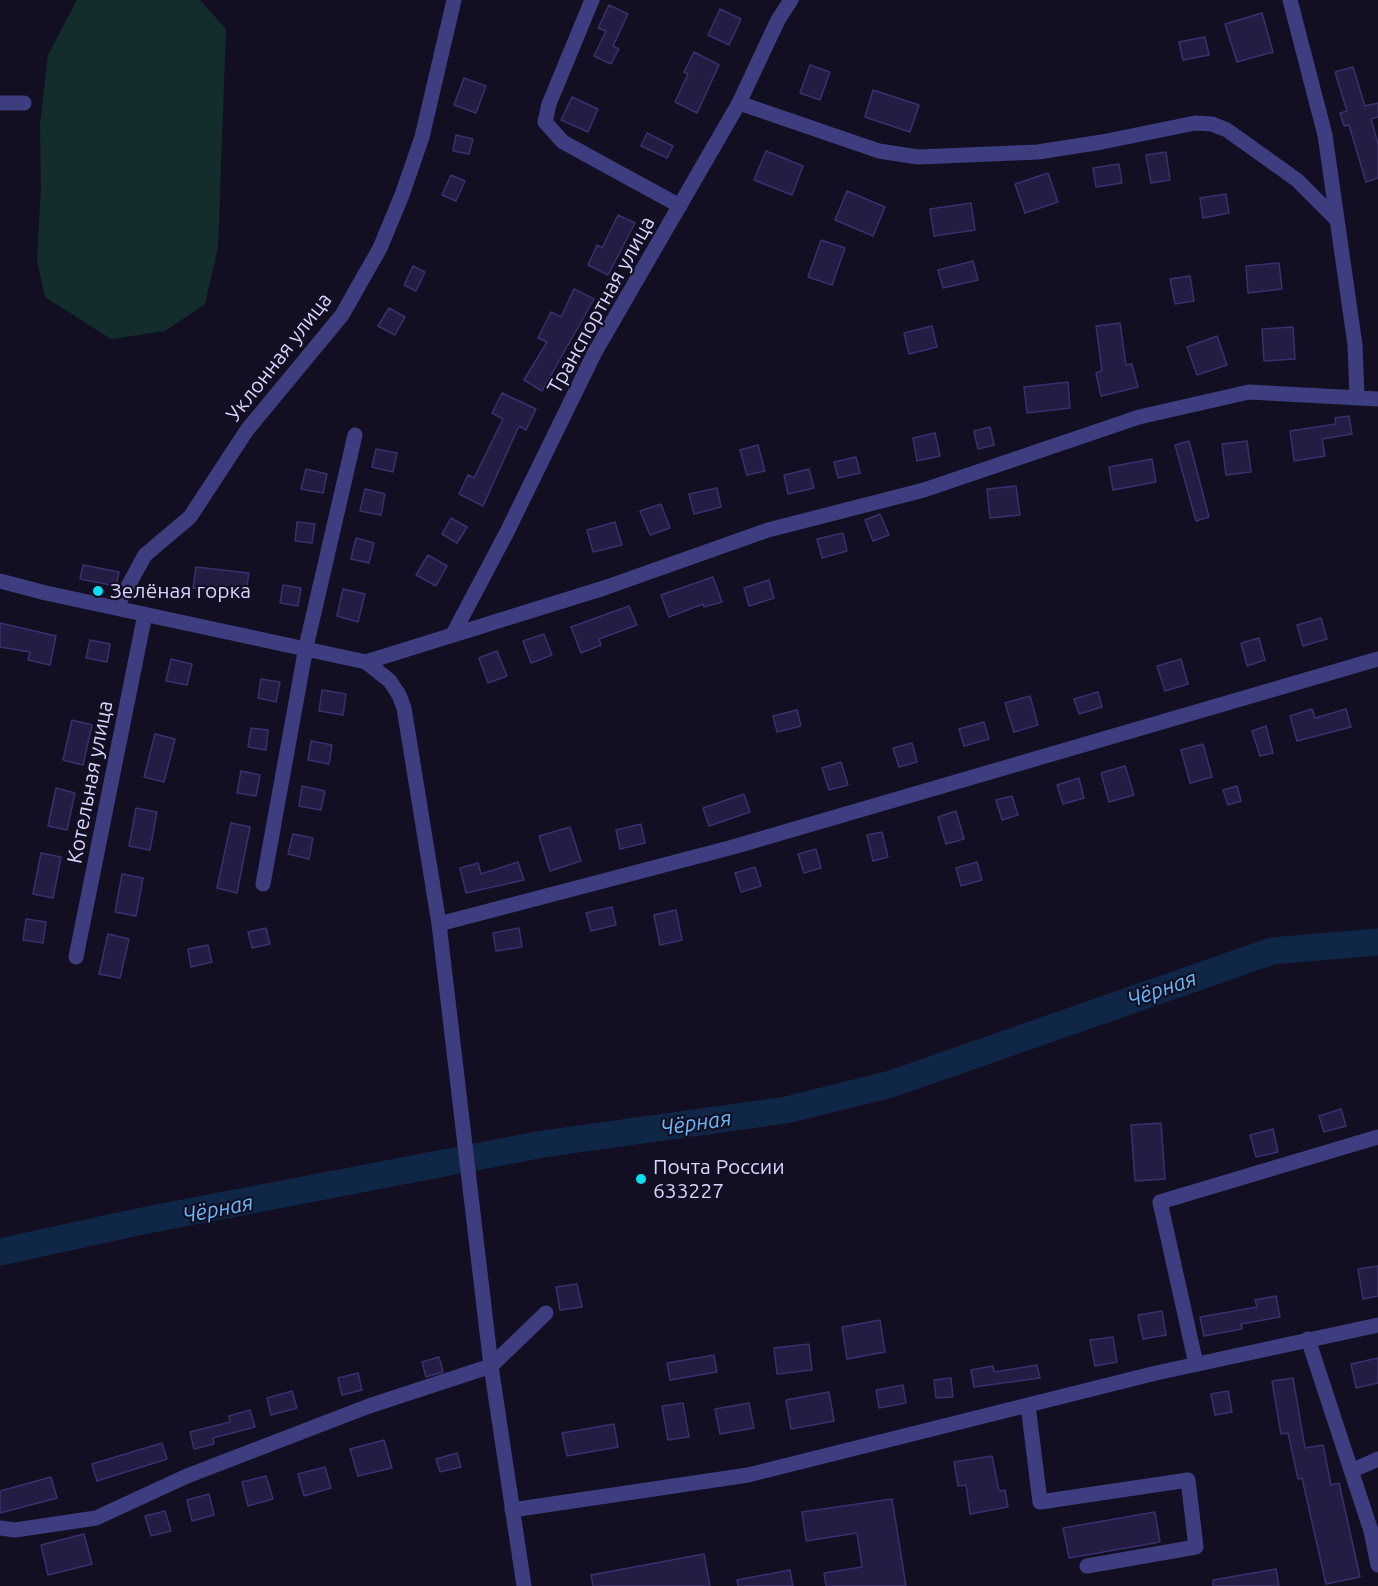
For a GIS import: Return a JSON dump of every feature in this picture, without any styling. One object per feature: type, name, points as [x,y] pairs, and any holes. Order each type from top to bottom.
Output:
[{"type":"street","name":"Уклонная улица","points":[[116,608],[145,555],[190,517],[248,430],[342,315],[380,248],[402,195],[422,137],[454,0]]},
{"type":"street","points":[[592,0],[549,104],[545,122],[563,142],[680,206]]},
{"type":"street","name":"Транспортная улица","points":[[453,634],[507,532],[595,352],[739,103],[778,20],[791,0]]},
{"type":"street","points":[[1290,0],[1325,135],[1355,345],[1357,397]]},
{"type":"street","points":[[0,103],[24,103]]},
{"type":"street","points":[[739,103],[879,151],[918,157],[1038,152],[1195,123],[1212,124],[1227,129],[1297,180],[1336,219]]},
{"type":"street","points":[[366,662],[604,588],[768,530],[924,490],[1139,417],[1249,392],[1378,399]]},
{"type":"street","points":[[263,884],[306,647],[355,435]]},
{"type":"street","points":[[0,581],[366,662],[390,681],[404,708],[439,924],[491,1366],[524,1586]]},
{"type":"street","name":"Котельная улица","points":[[76,957],[145,614]]},
{"type":"street","points":[[439,924],[733,847],[1378,658]]},
{"type":"street","points":[[1196,1364],[1160,1202],[1378,1137]]},
{"type":"street","points":[[0,1528],[15,1530],[96,1518],[197,1471],[369,1406],[491,1366],[546,1313]]},
{"type":"street","points":[[513,1510],[748,1475],[1196,1364],[1378,1325]]},
{"type":"street","points":[[1308,1339],[1371,1531],[1378,1565]]},
{"type":"street","points":[[1028,1405],[1040,1503],[1188,1480],[1196,1547],[1087,1566]]},
{"type":"street","points":[[1351,1471],[1378,1459]]},
{"type":"green space","points":[[77,0],[200,0],[226,29],[218,247],[205,304],[165,331],[111,339],[45,297],[37,260],[41,189],[40,125],[48,55]]},
{"type":"building","points":[[609,5],[628,14],[613,46],[619,49],[611,64],[594,56],[606,31],[598,28]]},
{"type":"building","points":[[720,9],[741,19],[729,45],[708,35]]},
{"type":"building","points":[[1262,13],[1273,52],[1237,62],[1225,24]]},
{"type":"building","points":[[1205,37],[1209,55],[1183,60],[1179,42]]},
{"type":"building","points":[[694,52],[719,65],[697,113],[675,102],[688,74],[684,72]]},
{"type":"building","points":[[810,65],[830,72],[820,100],[800,93]]},
{"type":"building","points":[[1353,67],[1365,106],[1378,103],[1378,117],[1371,119],[1378,144],[1378,178],[1366,182],[1349,125],[1344,126],[1340,113],[1347,111],[1335,72]]},
{"type":"building","points":[[464,78],[486,86],[476,113],[454,105]]},
{"type":"building","points":[[873,90],[919,105],[910,132],[865,117]]},
{"type":"building","points":[[572,97],[598,109],[588,132],[561,120]]},
{"type":"building","points":[[647,133],[673,146],[667,158],[641,146]]},
{"type":"building","points":[[456,135],[473,139],[469,154],[453,151]]},
{"type":"building","points":[[766,151],[803,166],[792,195],[754,180]]},
{"type":"building","points":[[1166,152],[1170,180],[1151,183],[1146,155]]},
{"type":"building","points":[[1119,164],[1122,183],[1096,187],[1093,168]]},
{"type":"building","points":[[1048,173],[1058,202],[1025,213],[1015,184]]},
{"type":"building","points":[[451,175],[465,181],[456,201],[442,195]]},
{"type":"building","points":[[847,191],[885,207],[873,236],[835,220]]},
{"type":"building","points":[[1226,194],[1229,213],[1203,218],[1200,198]]},
{"type":"building","points":[[971,203],[975,230],[934,236],[930,209]]},
{"type":"building","points":[[618,215],[635,223],[608,275],[588,265],[597,245],[602,248]]},
{"type":"building","points":[[821,240],[845,248],[832,285],[808,277]]},
{"type":"building","points":[[973,261],[978,280],[943,288],[938,270]]},
{"type":"building","points":[[1279,263],[1282,289],[1248,293],[1246,266]]},
{"type":"building","points":[[413,266],[425,272],[416,291],[404,285]]},
{"type":"building","points":[[1190,276],[1194,301],[1175,304],[1170,279]]},
{"type":"building","points":[[574,289],[594,299],[542,391],[524,380],[547,342],[538,338],[551,312],[561,317]]},
{"type":"building","points":[[389,308],[405,317],[395,335],[378,326]]},
{"type":"building","points":[[1120,323],[1126,365],[1132,364],[1138,387],[1101,396],[1096,373],[1102,371],[1096,326]]},
{"type":"building","points":[[932,326],[937,347],[909,354],[904,333]]},
{"type":"building","points":[[1293,327],[1295,359],[1264,361],[1262,329]]},
{"type":"building","points":[[1217,336],[1227,365],[1197,375],[1187,347]]},
{"type":"building","points":[[1068,382],[1070,408],[1027,413],[1024,387]]},
{"type":"building","points":[[502,393],[536,409],[526,430],[519,426],[483,506],[459,494],[468,475],[474,478],[503,419],[492,413]]},
{"type":"building","points":[[1349,416],[1352,434],[1322,439],[1325,456],[1294,461],[1290,431],[1336,424],[1335,418]]},
{"type":"building","points":[[990,427],[994,445],[978,449],[974,431]]},
{"type":"building","points":[[935,433],[940,456],[917,461],[913,438]]},
{"type":"building","points":[[1189,441],[1209,517],[1196,521],[1175,445]]},
{"type":"building","points":[[1247,441],[1251,472],[1226,475],[1222,444]]},
{"type":"building","points":[[758,445],[765,471],[747,475],[740,450]]},
{"type":"building","points":[[376,449],[397,453],[393,472],[372,467]]},
{"type":"building","points":[[856,457],[860,473],[838,478],[834,462]]},
{"type":"building","points":[[1152,459],[1156,482],[1113,490],[1109,467]]},
{"type":"building","points":[[306,469],[327,474],[323,493],[301,489]]},
{"type":"building","points":[[809,469],[814,488],[788,494],[784,475]]},
{"type":"building","points":[[1016,486],[1020,515],[990,518],[987,489]]},
{"type":"building","points":[[717,488],[721,507],[694,514],[689,494]]},
{"type":"building","points":[[365,489],[385,494],[381,515],[360,511]]},
{"type":"building","points":[[661,504],[670,528],[650,535],[640,511]]},
{"type":"building","points":[[880,514],[889,535],[873,541],[865,520]]},
{"type":"building","points":[[451,518],[467,527],[457,543],[442,534]]},
{"type":"building","points":[[297,522],[315,524],[312,543],[295,541]]},
{"type":"building","points":[[615,522],[622,545],[593,552],[587,530]]},
{"type":"building","points":[[843,533],[847,551],[822,558],[817,539]]},
{"type":"building","points":[[356,538],[374,543],[369,563],[351,559]]},
{"type":"building","points":[[428,555],[447,566],[436,586],[416,575]]},
{"type":"building","points":[[83,565],[119,572],[116,586],[80,579]]},
{"type":"building","points":[[196,567],[249,573],[246,593],[212,587],[212,591],[193,588]]},
{"type":"building","points":[[713,577],[722,602],[704,607],[703,604],[669,617],[661,595]]},
{"type":"building","points":[[769,580],[774,598],[749,606],[744,588]]},
{"type":"building","points":[[283,585],[301,588],[298,606],[280,603]]},
{"type":"building","points":[[343,589],[365,594],[358,622],[337,616]]},
{"type":"building","points":[[629,606],[637,625],[599,639],[601,645],[581,653],[571,627]]},
{"type":"building","points":[[1321,618],[1327,639],[1303,646],[1297,625]]},
{"type":"building","points":[[0,623],[56,636],[50,665],[28,660],[30,652],[0,647]]},
{"type":"building","points":[[544,634],[552,655],[531,663],[523,641]]},
{"type":"building","points":[[1259,638],[1265,660],[1247,666],[1241,643]]},
{"type":"building","points":[[90,640],[110,644],[107,662],[86,658]]},
{"type":"building","points":[[497,651],[507,676],[488,683],[479,658]]},
{"type":"building","points":[[171,659],[192,664],[187,685],[166,681]]},
{"type":"building","points":[[1181,659],[1188,684],[1165,691],[1157,666]]},
{"type":"building","points":[[261,679],[280,682],[276,702],[258,698]]},
{"type":"building","points":[[322,690],[346,694],[343,715],[319,711]]},
{"type":"building","points":[[1098,692],[1102,707],[1079,714],[1074,699]]},
{"type":"building","points":[[1030,696],[1038,725],[1014,732],[1005,703]]},
{"type":"building","points":[[1312,709],[1315,718],[1346,709],[1351,727],[1297,741],[1290,716]]},
{"type":"building","points":[[797,710],[801,726],[777,732],[773,716]]},
{"type":"building","points":[[72,720],[92,725],[83,765],[63,760]]},
{"type":"building","points":[[984,722],[989,739],[964,746],[959,729]]},
{"type":"building","points":[[1266,726],[1273,753],[1260,756],[1252,731]]},
{"type":"building","points":[[251,728],[268,730],[266,750],[248,747]]},
{"type":"building","points":[[155,734],[175,739],[164,782],[144,777]]},
{"type":"building","points":[[311,741],[332,745],[329,764],[308,760]]},
{"type":"building","points":[[912,743],[917,762],[899,767],[893,748]]},
{"type":"building","points":[[1203,744],[1212,777],[1190,783],[1181,750]]},
{"type":"building","points":[[841,762],[848,785],[829,790],[822,768]]},
{"type":"building","points":[[1125,766],[1134,795],[1109,802],[1101,773]]},
{"type":"building","points":[[241,771],[260,775],[256,796],[237,793]]},
{"type":"building","points":[[1079,778],[1084,798],[1063,804],[1057,785]]},
{"type":"building","points":[[302,786],[325,791],[321,810],[299,806]]},
{"type":"building","points":[[1237,786],[1241,801],[1228,805],[1223,790]]},
{"type":"building","points":[[56,788],[75,793],[67,830],[48,826]]},
{"type":"building","points":[[744,794],[750,812],[709,826],[703,808]]},
{"type":"building","points":[[1012,796],[1018,815],[1002,820],[996,800]]},
{"type":"building","points":[[136,808],[157,812],[150,850],[129,846]]},
{"type":"building","points":[[956,811],[964,839],[946,844],[938,817]]},
{"type":"building","points":[[231,823],[250,827],[237,893],[217,888]]},
{"type":"building","points":[[641,824],[645,843],[620,849],[616,830]]},
{"type":"building","points":[[570,827],[581,861],[550,871],[539,836]]},
{"type":"building","points":[[882,832],[888,857],[873,861],[867,835]]},
{"type":"building","points":[[293,834],[313,838],[309,859],[288,854]]},
{"type":"building","points":[[816,849],[821,868],[804,873],[798,854]]},
{"type":"building","points":[[41,853],[61,857],[53,898],[33,894]]},
{"type":"building","points":[[518,862],[524,880],[466,893],[460,868],[478,863],[481,874]]},
{"type":"building","points":[[977,862],[982,880],[961,886],[956,868]]},
{"type":"building","points":[[755,867],[761,886],[741,892],[735,873]]},
{"type":"building","points":[[122,874],[143,878],[136,916],[115,912]]},
{"type":"building","points":[[612,907],[616,925],[591,931],[586,913]]},
{"type":"building","points":[[676,910],[682,940],[660,945],[654,915]]},
{"type":"building","points":[[26,919],[46,922],[43,943],[23,940]]},
{"type":"building","points":[[266,928],[270,944],[252,948],[248,932]]},
{"type":"building","points":[[519,928],[522,947],[496,951],[493,933]]},
{"type":"building","points":[[108,934],[129,939],[120,978],[99,974]]},
{"type":"building","points":[[208,945],[212,962],[191,967],[188,949]]},
{"type":"building","points":[[1341,1109],[1346,1126],[1324,1132],[1319,1116]]},
{"type":"building","points":[[1161,1123],[1165,1179],[1135,1181],[1131,1125]]},
{"type":"building","points":[[1273,1129],[1278,1152],[1256,1157],[1250,1135]]},
{"type":"building","points":[[1378,1266],[1378,1296],[1363,1299],[1358,1269]]},
{"type":"building","points":[[577,1284],[582,1307],[560,1310],[556,1287]]},
{"type":"building","points":[[1276,1296],[1280,1317],[1241,1324],[1242,1329],[1204,1336],[1200,1317],[1257,1307],[1255,1300]]},
{"type":"building","points":[[1162,1311],[1166,1335],[1143,1339],[1138,1315]]},
{"type":"building","points":[[880,1320],[885,1352],[847,1359],[842,1327]]},
{"type":"building","points":[[1113,1337],[1117,1362],[1095,1366],[1090,1340]]},
{"type":"building","points":[[809,1344],[812,1370],[777,1374],[774,1348]]},
{"type":"building","points":[[714,1355],[717,1372],[670,1380],[667,1363]]},
{"type":"building","points":[[439,1357],[443,1372],[426,1377],[422,1362]]},
{"type":"building","points":[[1378,1358],[1378,1383],[1356,1388],[1351,1364]]},
{"type":"building","points":[[1037,1365],[1040,1378],[974,1387],[971,1370],[993,1366],[994,1372]]},
{"type":"building","points":[[358,1373],[362,1390],[342,1395],[338,1378]]},
{"type":"building","points":[[951,1378],[953,1397],[936,1398],[934,1380]]},
{"type":"building","points":[[1293,1378],[1305,1448],[1323,1445],[1331,1485],[1339,1483],[1360,1577],[1326,1584],[1302,1478],[1298,1479],[1288,1433],[1281,1434],[1272,1381]]},
{"type":"building","points":[[903,1385],[906,1403],[879,1408],[876,1390]]},
{"type":"building","points":[[292,1391],[297,1408],[271,1415],[267,1398]]},
{"type":"building","points":[[1228,1391],[1232,1412],[1215,1415],[1211,1394]]},
{"type":"building","points":[[829,1392],[834,1421],[791,1429],[786,1400]]},
{"type":"building","points":[[683,1403],[689,1437],[668,1440],[662,1406]]},
{"type":"building","points":[[749,1403],[754,1428],[720,1434],[715,1409]]},
{"type":"building","points":[[250,1410],[255,1427],[213,1438],[214,1444],[194,1449],[190,1432],[230,1422],[229,1416]]},
{"type":"building","points":[[614,1424],[618,1447],[567,1456],[562,1433]]},
{"type":"building","points":[[384,1440],[392,1468],[358,1476],[350,1449]]},
{"type":"building","points":[[162,1443],[167,1459],[97,1481],[92,1464]]},
{"type":"building","points":[[457,1453],[461,1467],[440,1472],[436,1459]]},
{"type":"building","points":[[992,1456],[999,1491],[1005,1490],[1008,1507],[970,1514],[966,1485],[958,1486],[954,1462]]},
{"type":"building","points":[[325,1467],[331,1488],[304,1496],[298,1474]]},
{"type":"building","points":[[266,1476],[273,1499],[248,1506],[242,1482]]},
{"type":"building","points":[[51,1477],[57,1498],[0,1513],[0,1491]]},
{"type":"building","points":[[209,1494],[214,1515],[192,1521],[187,1500]]},
{"type":"building","points":[[892,1499],[906,1586],[826,1586],[824,1573],[862,1567],[857,1533],[806,1541],[802,1512]]},
{"type":"building","points":[[165,1511],[171,1531],[151,1536],[145,1516]]},
{"type":"building","points":[[1155,1512],[1160,1542],[1069,1558],[1063,1528]]},
{"type":"building","points":[[84,1534],[92,1564],[48,1575],[41,1545]]},
{"type":"building","points":[[704,1554],[710,1586],[593,1586],[591,1575]]},
{"type":"building","points":[[1276,1569],[1279,1586],[1213,1586],[1213,1580]]},
{"type":"building","points":[[790,1570],[793,1586],[738,1586],[737,1580]]},
{"type":"waterway","name":"Чёрная","points":[[0,1252],[142,1221],[543,1144],[786,1110],[891,1084],[1272,951],[1378,942]]},
{"type":"place","name":"Зелёная горка","points":[[98,591]]},
{"type":"place","name":"Почта России 633227","points":[[641,1179]]}]
